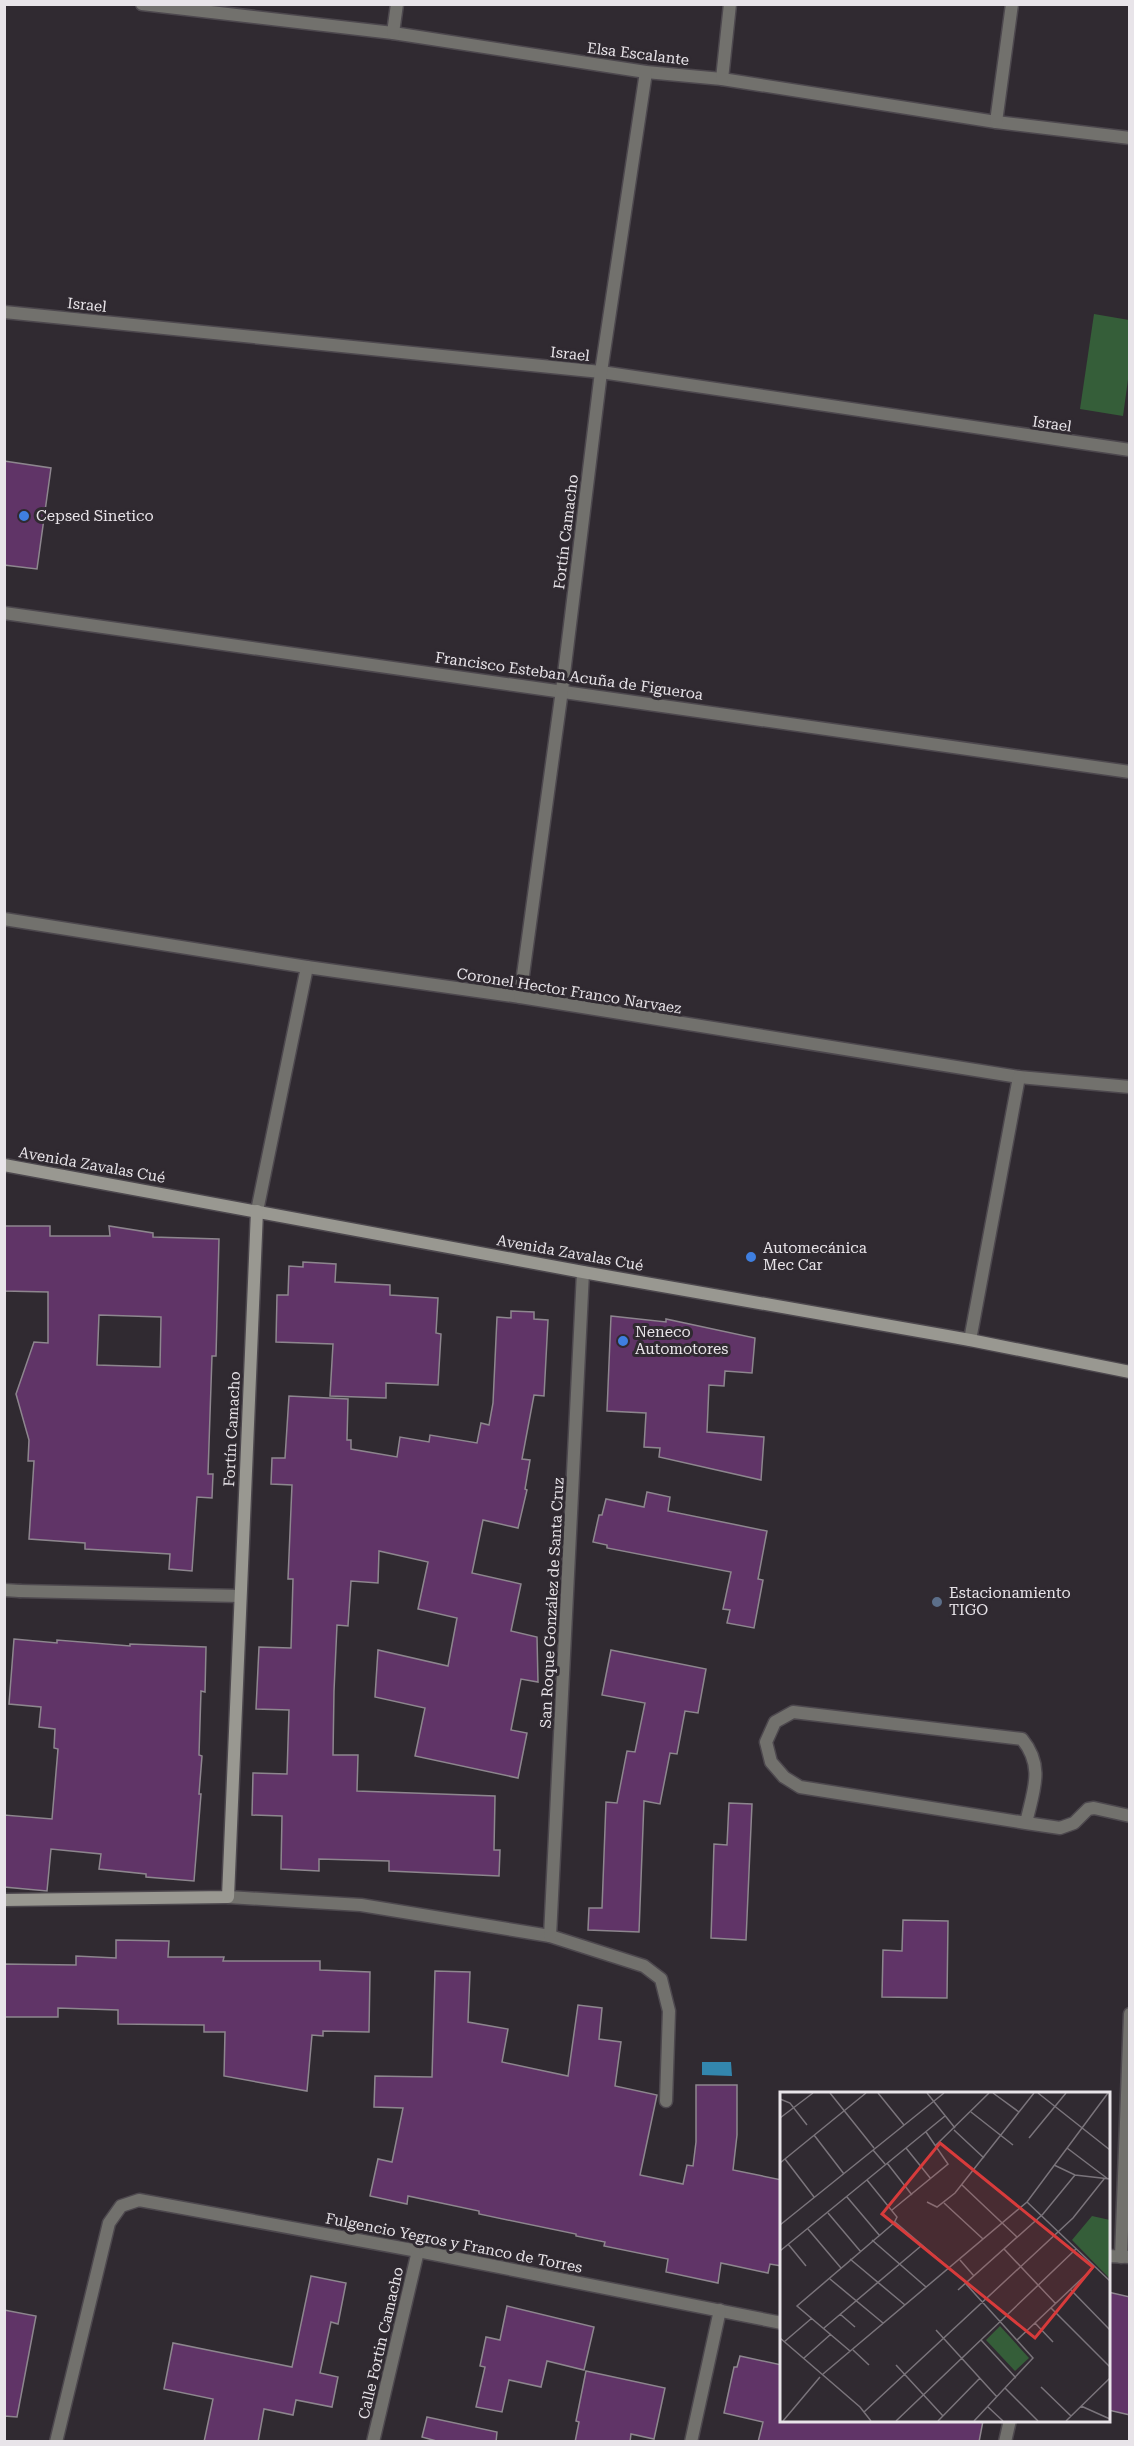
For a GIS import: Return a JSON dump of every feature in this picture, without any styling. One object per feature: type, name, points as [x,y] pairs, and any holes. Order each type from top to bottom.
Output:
[{"type":"main road","name":"Avenida Zavalas Cué","points":[[4,1165],[584,1272],[970,1340],[1130,1372]]},
{"type":"main road","name":"Fortín Camacho","points":[[228,1897],[257,1210]]},
{"type":"main road","points":[[4,1900],[228,1897]]},
{"type":"street","name":"Elsa Escalante","points":[[141,4],[393,33],[646,72],[722,79],[996,122],[1130,138]]},
{"type":"street","points":[[393,33],[397,4]]},
{"type":"street","points":[[722,79],[730,4]]},
{"type":"street","points":[[996,122],[1012,4]]},
{"type":"street","name":"Fortín Camacho","points":[[520,997],[562,690],[601,372],[646,72]]},
{"type":"street","name":"Israel","points":[[4,312],[601,372],[1130,450]]},
{"type":"street","name":"Francisco Esteban Acuña de Figueroa","points":[[4,613],[1130,772]]},
{"type":"street","name":"Coronel Hector Franco Narvaez","points":[[4,919],[307,967],[520,997],[1020,1077],[1130,1087]]},
{"type":"street","name":"Fortín Camacho","points":[[257,1210],[307,967]]},
{"type":"street","points":[[970,1340],[1020,1077]]},
{"type":"street","name":"San Roque González de Santa Cruz","points":[[550,1936],[584,1272]]},
{"type":"street","points":[[4,1590],[240,1596]]},
{"type":"street","points":[[1026,1823],[1036,1779],[1033,1753],[1022,1739],[793,1712],[775,1722],[766,1742],[771,1762],[784,1777],[800,1787],[1026,1823],[1060,1828],[1074,1823],[1088,1809],[1094,1808],[1130,1816]]},
{"type":"street","points":[[228,1897],[361,1905],[550,1936],[644,1966],[661,1979],[669,2011],[666,2101]]},
{"type":"street","points":[[1120,2257],[1130,2014]]},
{"type":"street","name":"Fulgencio Yegros y Franco de Torres","points":[[56,2442],[109,2223],[121,2206],[139,2200],[418,2251],[780,2324]]},
{"type":"street","name":"Calle Fortin Camacho","points":[[373,2442],[418,2251]]},
{"type":"street","points":[[691,2442],[720,2310]]},
{"type":"street","points":[[1005,2442],[1010,2422]]},
{"type":"green space","points":[[1094,314],[1129,320],[1129,372],[1123,416],[1080,409]]},
{"type":"water","points":[[702,2062],[731,2062],[732,2076],[702,2075]]},
{"type":"building","name":"Cepsed Sinetico","points":[[4,461],[51,468],[37,569],[4,565]]},
{"type":"building","points":[[4,1226],[50,1226],[50,1236],[110,1236],[109,1226],[153,1233],[153,1237],[219,1239],[216,1356],[212,1356],[208,1474],[213,1474],[212,1498],[197,1497],[192,1571],[169,1569],[170,1554],[85,1549],[85,1543],[29,1539],[34,1461],[28,1461],[29,1440],[16,1394],[34,1342],[48,1343],[48,1292],[4,1291]],"holes":[[[99,1315],[161,1317],[160,1367],[97,1365]]]},
{"type":"building","points":[[303,1262],[336,1264],[335,1282],[390,1285],[390,1295],[438,1298],[436,1333],[441,1334],[438,1385],[386,1383],[386,1398],[330,1396],[333,1344],[276,1342],[277,1295],[288,1295],[289,1266],[303,1267]]},
{"type":"building","points":[[511,1311],[534,1312],[534,1319],[548,1320],[544,1396],[534,1395],[522,1459],[530,1460],[525,1489],[527,1490],[518,1528],[483,1520],[472,1573],[521,1584],[511,1631],[537,1637],[538,1682],[521,1679],[511,1730],[527,1733],[518,1778],[415,1756],[425,1708],[375,1697],[378,1650],[448,1666],[457,1618],[418,1609],[428,1562],[379,1551],[378,1583],[351,1581],[348,1626],[337,1625],[334,1691],[333,1755],[358,1755],[357,1791],[495,1796],[494,1850],[500,1850],[499,1876],[389,1871],[389,1861],[319,1859],[319,1871],[281,1869],[282,1816],[252,1815],[253,1773],[287,1774],[289,1710],[256,1709],[259,1647],[291,1648],[293,1579],[288,1579],[292,1485],[271,1484],[272,1458],[285,1458],[289,1396],[348,1399],[347,1440],[351,1440],[351,1449],[397,1457],[400,1437],[429,1442],[430,1435],[477,1443],[481,1423],[489,1425],[493,1403],[497,1317],[511,1318]]},
{"type":"building","points":[[611,1316],[666,1322],[666,1319],[755,1338],[752,1373],[725,1371],[724,1386],[709,1385],[707,1432],[764,1437],[761,1480],[659,1457],[660,1448],[644,1447],[646,1413],[607,1411]]},
{"type":"building","points":[[647,1492],[670,1497],[668,1511],[767,1531],[758,1579],[763,1580],[754,1628],[727,1623],[730,1610],[723,1609],[731,1572],[607,1548],[607,1545],[593,1542],[599,1515],[602,1515],[606,1499],[644,1507]]},
{"type":"building","points":[[14,1639],[57,1643],[57,1640],[130,1646],[130,1644],[206,1647],[205,1692],[201,1691],[199,1755],[202,1756],[199,1794],[201,1794],[194,1881],[146,1877],[146,1874],[99,1869],[101,1854],[51,1849],[47,1891],[4,1887],[4,1815],[52,1819],[58,1749],[54,1748],[55,1729],[39,1727],[41,1707],[9,1704]]},
{"type":"building","points":[[611,1650],[706,1669],[698,1713],[685,1711],[677,1754],[670,1753],[660,1804],[644,1801],[639,1932],[588,1930],[589,1908],[602,1908],[606,1802],[617,1803],[627,1751],[635,1752],[645,1703],[602,1695]]},
{"type":"building","points":[[729,1803],[752,1804],[746,1940],[711,1938],[714,1844],[727,1845]]},
{"type":"building","points":[[903,1920],[948,1921],[947,1998],[882,1997],[883,1950],[902,1951]]},
{"type":"building","points":[[116,1940],[169,1941],[168,1957],[224,1957],[223,1961],[320,1961],[320,1970],[370,1972],[369,2032],[323,2031],[323,2036],[312,2035],[307,2091],[224,2076],[225,2032],[204,2032],[204,2025],[118,2024],[118,2010],[58,2008],[58,2017],[4,2017],[4,1964],[76,1965],[76,1956],[116,1958]]},
{"type":"building","points":[[435,1971],[470,1972],[468,2022],[508,2029],[502,2062],[568,2076],[578,2005],[602,2008],[599,2039],[621,2042],[615,2086],[657,2095],[640,2175],[683,2184],[687,2165],[693,2166],[696,2142],[696,2085],[737,2085],[737,2135],[733,2170],[780,2180],[780,2266],[770,2264],[768,2273],[721,2263],[718,2283],[666,2272],[668,2259],[604,2246],[605,2242],[576,2236],[576,2234],[479,2214],[479,2211],[408,2196],[407,2204],[370,2196],[378,2159],[392,2162],[403,2108],[374,2107],[375,2076],[432,2077]]},
{"type":"building","points":[[311,2276],[346,2283],[338,2324],[331,2322],[320,2373],[338,2377],[332,2407],[296,2400],[293,2415],[264,2409],[258,2442],[204,2442],[213,2399],[164,2389],[173,2343],[292,2367]]},
{"type":"building","points":[[1110,2292],[1130,2297],[1130,2415],[1110,2410]]},
{"type":"building","points":[[507,2306],[594,2327],[584,2370],[547,2361],[541,2387],[509,2380],[502,2412],[476,2407],[485,2367],[480,2366],[486,2337],[500,2340]]},
{"type":"building","points":[[4,2310],[36,2316],[17,2417],[4,2416]]},
{"type":"building","points":[[740,2356],[780,2365],[780,2422],[983,2422],[979,2442],[758,2442],[763,2422],[724,2413],[734,2367],[737,2367]]},
{"type":"building","points":[[586,2371],[665,2388],[654,2439],[631,2434],[630,2442],[575,2442],[579,2422],[576,2421]]},
{"type":"building","points":[[427,2417],[497,2432],[496,2442],[440,2442],[422,2437]]},
{"type":"place","name":"Cepsed Sinetico","points":[[24,516]]},
{"type":"place","name":"Automecánica Mec Car","points":[[751,1257]]},
{"type":"place","name":"Neneco Automotores","points":[[623,1341]]},
{"type":"place","name":"Estacionamiento TIGO","points":[[937,1602]]}]
